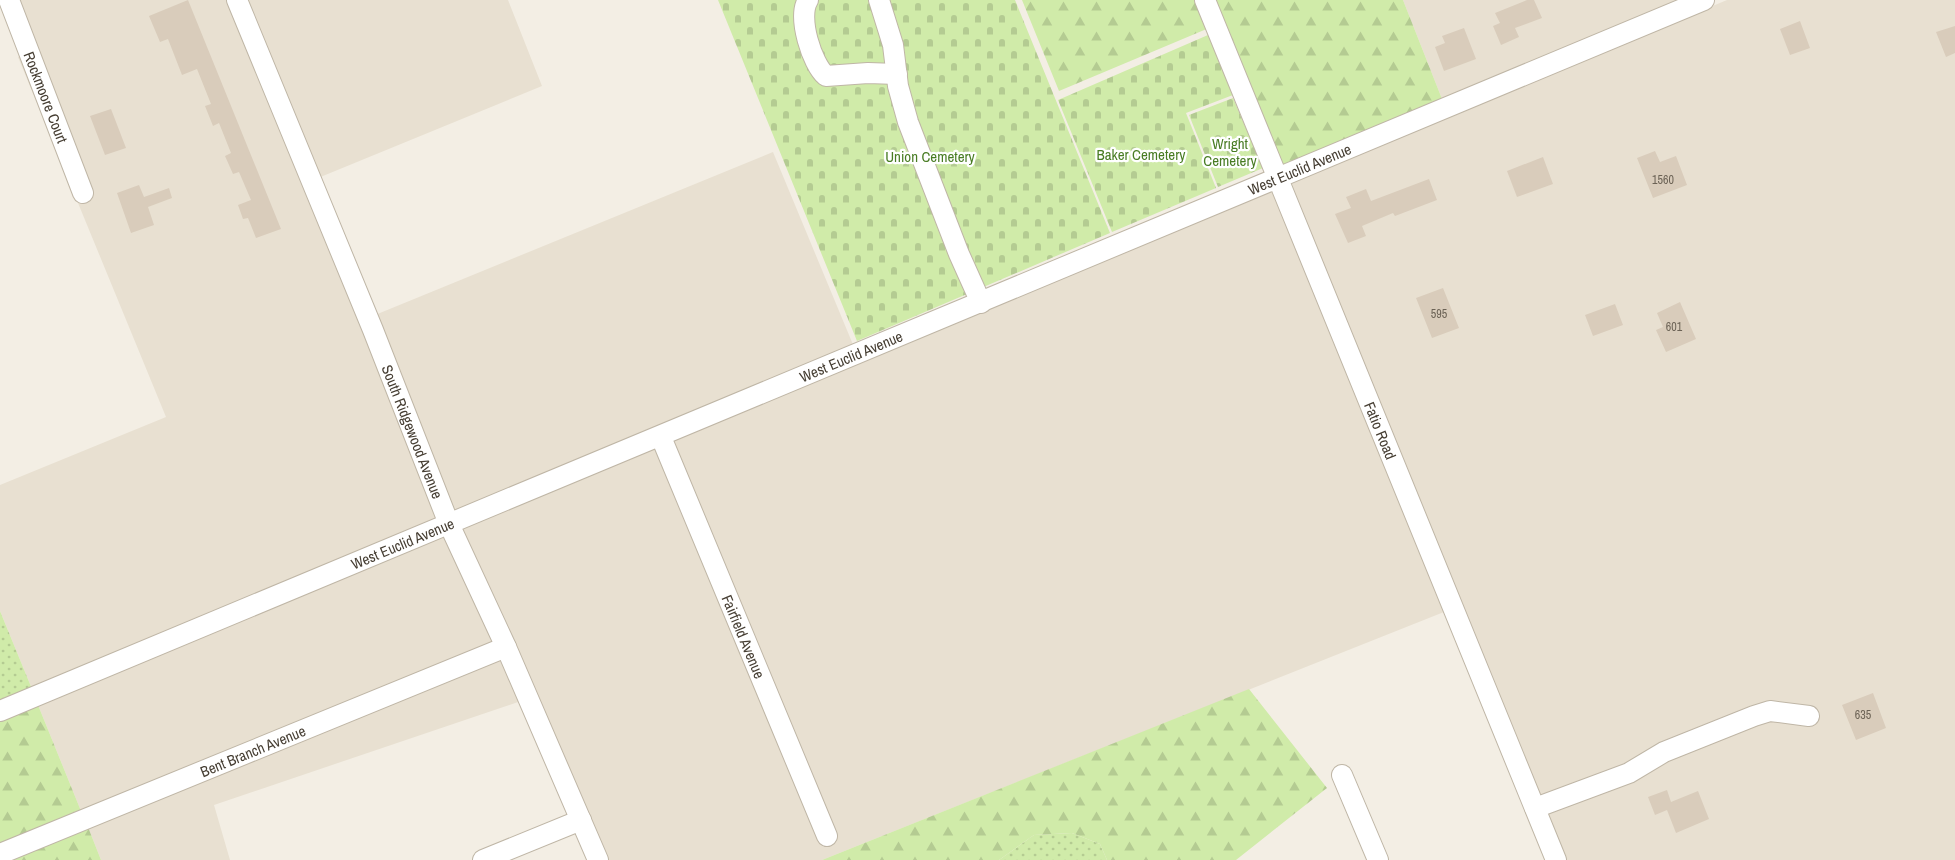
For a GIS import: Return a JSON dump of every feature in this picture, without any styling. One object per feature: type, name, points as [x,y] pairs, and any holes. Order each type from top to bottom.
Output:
[{"type":"street","name":"Rockmoore Court","points":[[9,0],[83,193]]},
{"type":"street","name":"South Ridgewood Avenue","points":[[237,0],[373,330],[448,524],[506,647],[598,860]]},
{"type":"street","points":[[808,0],[803,20],[817,68],[826,76],[868,73],[897,74]]},
{"type":"street","points":[[879,0],[893,45],[908,122],[958,254],[981,303]]},
{"type":"street","name":"Fatio Road","points":[[1205,0],[1556,860]]},
{"type":"street","name":"West Euclid Avenue","points":[[0,711],[1704,0]]},
{"type":"street","name":"Fairfield Avenue","points":[[661,437],[827,836]]},
{"type":"street","name":"Bent Branch Avenue","points":[[0,854],[506,647]]},
{"type":"street","points":[[1535,808],[1629,773],[1664,752],[1754,716],[1770,711],[1809,716]]},
{"type":"street","points":[[1342,775],[1378,860]]},
{"type":"street","points":[[483,860],[581,820]]},
{"type":"shaded area","points":[[17,0],[229,0],[366,333],[439,519],[32,689],[0,611],[0,485],[166,417],[18,57],[22,55],[79,203],[92,198]]},
{"type":"shaded area","points":[[245,0],[508,0],[542,86],[318,178]]},
{"type":"shaded area","points":[[1403,0],[1681,0],[1442,99]]},
{"type":"shaded area","points":[[1727,0],[1955,0],[1955,860],[1552,860],[1449,610],[822,860],[606,860],[459,529],[657,448],[823,847],[837,841],[671,442]]},
{"type":"shaded area","points":[[773,152],[854,347],[452,513],[375,315]]},
{"type":"shaded area","points":[[445,534],[496,642],[81,811],[38,705]]},
{"type":"shaded area","points":[[502,658],[521,701],[214,805],[230,860],[101,860],[88,827]]},
{"type":"green space","name":"Union Cemetery","points":[[718,0],[1015,0],[1110,233],[857,341]]},
{"type":"green space","points":[[1022,0],[1403,0],[1442,99],[1270,171],[1209,28],[1059,91]]},
{"type":"green space","name":"Baker Cemetery","points":[[1208,35],[1233,95],[1186,113],[1216,188],[1112,232],[1058,100]]},
{"type":"green space","name":"Wright Cemetery","points":[[1233,98],[1263,168],[1218,187],[1189,115]]},
{"type":"green space","points":[[0,611],[32,689],[0,702]]},
{"type":"green space","points":[[1249,689],[1327,788],[1236,860],[1107,860],[1100,844],[1072,833],[1034,835],[999,860],[822,860]]},
{"type":"green space","points":[[38,705],[81,811],[0,845],[0,721]]},
{"type":"green space","points":[[88,827],[101,860],[7,860]]},
{"type":"green space","points":[[1072,833],[1100,844],[1107,860],[999,860],[1034,835]]},
{"type":"building","points":[[188,0],[281,229],[256,238],[248,218],[243,219],[238,205],[251,200],[239,172],[233,174],[225,156],[231,153],[219,123],[213,126],[205,106],[211,104],[197,69],[182,75],[168,39],[160,42],[149,16]]},
{"type":"building","points":[[1527,0],[1534,0],[1542,18],[1515,28],[1519,37],[1501,45],[1493,26],[1500,23],[1495,13]]},
{"type":"building","points":[[1800,21],[1810,48],[1790,55],[1780,29]]},
{"type":"building","points":[[1955,26],[1955,53],[1946,57],[1936,32]]},
{"type":"building","points":[[1464,28],[1476,59],[1444,71],[1435,47],[1445,43],[1442,36]]},
{"type":"building","points":[[111,109],[126,148],[105,155],[90,116]]},
{"type":"building","points":[[1655,151],[1660,162],[1676,156],[1687,185],[1653,198],[1637,158]]},
{"type":"building","points":[[1543,157],[1553,184],[1517,197],[1507,171]]},
{"type":"building","points":[[1429,179],[1437,200],[1395,216],[1393,213],[1362,226],[1366,236],[1348,243],[1335,214],[1351,208],[1346,197],[1366,189],[1371,201]]},
{"type":"building","points":[[139,185],[144,197],[169,188],[172,198],[148,207],[154,225],[131,233],[117,193]]},
{"type":"building","points":[[1443,288],[1459,328],[1432,338],[1416,298]]},
{"type":"building","points":[[1680,302],[1696,339],[1666,352],[1656,330],[1663,327],[1657,313]]},
{"type":"building","points":[[1615,304],[1623,325],[1593,336],[1585,315]]},
{"type":"building","points":[[1873,693],[1886,728],[1856,740],[1842,705]]},
{"type":"building","points":[[1667,790],[1671,802],[1698,791],[1709,819],[1676,833],[1667,810],[1655,815],[1648,797]]}]
